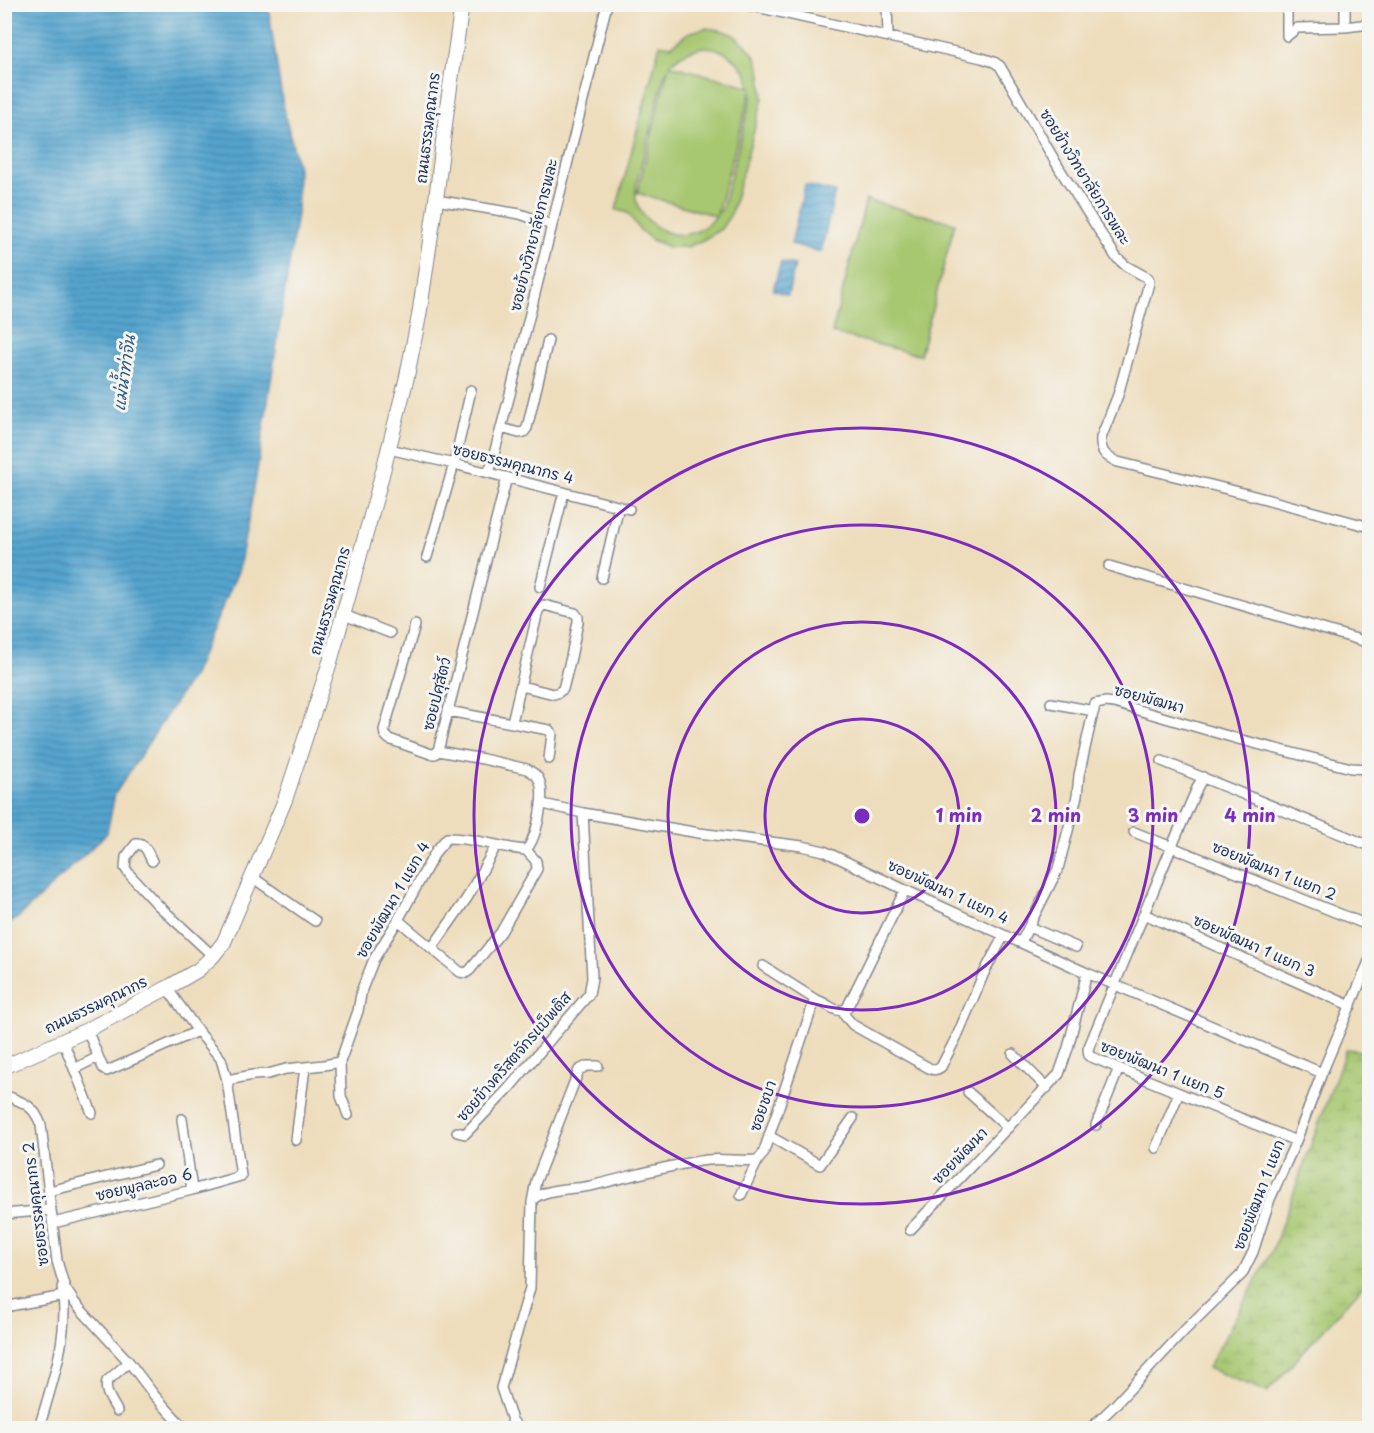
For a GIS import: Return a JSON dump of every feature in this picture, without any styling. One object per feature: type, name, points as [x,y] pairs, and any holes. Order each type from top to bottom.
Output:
[{"type":"street","name":"ถนนธรรมคุณากร","points":[[4,1067],[87,1030],[167,988],[198,970],[224,942],[285,800],[344,615],[389,449],[419,316],[462,4]]},
{"type":"street","name":"ซอยข้างวิทยาลัยการพละ","points":[[489,473],[607,4]]},
{"type":"street","name":"ซอยข้างวิทยาลัยการพละ","points":[[743,4],[982,58],[1000,66],[1059,168],[1116,257],[1126,266],[1148,278],[1149,283],[1118,395],[1101,438],[1100,445],[1103,452],[1108,458],[1119,462],[1370,527]]},
{"type":"street","points":[[887,4],[888,36]]},
{"type":"street","points":[[1287,4],[1287,36],[1297,28],[1370,24]]},
{"type":"street","points":[[1345,4],[1345,27]]},
{"type":"street","points":[[436,200],[520,214],[552,225]]},
{"type":"street","points":[[501,428],[519,433],[524,432],[527,428],[548,340]]},
{"type":"street","points":[[427,557],[454,464],[471,390]]},
{"type":"street","name":"ซอยธรรมคุณากร 4","points":[[389,449],[629,509]]},
{"type":"street","name":"ซอยปศุสัตว์","points":[[415,625],[384,730],[389,739],[435,754],[438,751],[507,477]]},
{"type":"street","points":[[540,587],[564,492]]},
{"type":"street","points":[[602,578],[619,506]]},
{"type":"street","points":[[1109,566],[1370,643]]},
{"type":"street","points":[[512,722],[538,611],[544,605],[575,613],[578,616],[578,622],[563,689],[554,694],[521,686]]},
{"type":"street","points":[[344,615],[390,633]]},
{"type":"street","name":"ซอยพัฒนา","points":[[1021,942],[1058,870],[1077,796],[1079,775],[1095,704],[1106,702],[1352,768],[1370,769]]},
{"type":"street","points":[[1051,703],[1094,711]]},
{"type":"street","points":[[448,711],[549,730],[552,734],[549,759]]},
{"type":"street","points":[[398,920],[460,972],[466,973],[501,932],[537,869],[536,861],[526,850],[531,844],[543,804],[541,787],[534,773],[483,759],[438,751]]},
{"type":"street","points":[[1162,761],[1370,846]]},
{"type":"street","points":[[1115,985],[1203,777]]},
{"type":"street","name":"ซอยพัฒนา 1 แยก 4","points":[[543,804],[699,833],[813,848],[836,856],[1087,973],[1322,1073]]},
{"type":"street","name":"ซอยข้างคริสตจักรแบ็พติส","points":[[457,1132],[465,1134],[509,1088],[589,994],[592,978],[583,813]]},
{"type":"street","name":"ซอยพัฒนา 1 แยก 2","points":[[1134,832],[1370,926]]},
{"type":"street","name":"ซอยพัฒนา 1 แยก 4","points":[[340,1062],[358,1011],[362,989],[374,959],[436,851],[447,838],[526,850]]},
{"type":"street","points":[[152,861],[144,846],[136,844],[126,857],[125,868],[158,905],[213,956]]},
{"type":"street","points":[[432,948],[467,898],[496,846]]},
{"type":"street","points":[[252,877],[315,921]]},
{"type":"street","points":[[844,1011],[905,890]]},
{"type":"street","name":"ซอยพัฒนา 1 แยก 3","points":[[1144,914],[1351,1006]]},
{"type":"street","points":[[1029,927],[1076,947]]},
{"type":"street","points":[[844,1011],[845,1016],[853,1025],[929,1068],[938,1069],[957,1036],[984,973],[1004,935]]},
{"type":"street","name":"ซอยพัฒนา 1 แยก","points":[[1091,1428],[1242,1274],[1254,1252],[1270,1199],[1370,959]]},
{"type":"street","points":[[764,966],[816,1000],[844,1011]]},
{"type":"street","name":"ซอยพัฒนา","points":[[910,1230],[1059,1074],[1087,973]]},
{"type":"street","name":"ซอยพัฒนา 1 แยก 5","points":[[1115,985],[1088,1049],[1089,1056],[1296,1141]]},
{"type":"street","points":[[167,988],[221,1059],[227,1080],[340,1062],[341,1096],[348,1115]]},
{"type":"street","name":"ซอยชบา","points":[[741,1195],[763,1154],[812,1006],[816,1000]]},
{"type":"street","points":[[87,1030],[103,1068],[107,1071],[198,1031]]},
{"type":"street","points":[[63,1041],[92,1113]]},
{"type":"street","points":[[1013,1054],[1047,1088]]},
{"type":"street","points":[[74,1069],[98,1057]]},
{"type":"street","points":[[296,1140],[305,1066]]},
{"type":"street","points":[[518,1428],[512,1420],[501,1388],[530,1288],[531,1209],[536,1181],[579,1070],[587,1066],[598,1066]]},
{"type":"street","points":[[1096,1125],[1119,1068]]},
{"type":"street","name":"ซอยพูลละออ 6","points":[[53,1223],[241,1176],[227,1080]]},
{"type":"street","points":[[969,1092],[1008,1128]]},
{"type":"street","points":[[1156,1148],[1179,1093]]},
{"type":"street","name":"ซอยธรรมคุณากร 2","points":[[4,1095],[33,1109],[41,1125],[57,1261],[65,1288],[74,1302],[129,1362],[177,1427]]},
{"type":"street","points":[[769,1136],[820,1165],[853,1118]]},
{"type":"street","points":[[182,1119],[192,1190]]},
{"type":"street","points":[[533,1197],[685,1164],[710,1160],[758,1160]]},
{"type":"street","points":[[49,1191],[156,1165]]},
{"type":"street","points":[[4,1214],[51,1210]]},
{"type":"street","points":[[39,1428],[63,1334],[64,1296],[61,1278]]},
{"type":"street","points":[[4,1307],[64,1296]]},
{"type":"street","points":[[117,1411],[106,1390],[106,1383],[129,1362]]},
{"type":"green space","points":[[705,28],[720,30],[732,34],[745,44],[756,57],[761,74],[763,98],[731,214],[721,229],[703,240],[687,247],[669,247],[652,240],[639,229],[628,213],[616,210],[660,44],[671,46],[688,33]],"holes":[[[704,47],[715,48],[737,62],[746,72],[751,87],[670,65],[685,53]],[[668,68],[637,193],[716,216],[703,227],[688,234],[680,235],[663,231],[643,215],[636,200],[636,185],[663,79]],[[751,90],[751,98],[722,209],[717,214]]]},
{"type":"green space","points":[[866,200],[955,223],[920,355],[832,333]]},
{"type":"green space","points":[[1346,1049],[1369,1052],[1369,1279],[1267,1392],[1208,1368],[1273,1249]]},
{"type":"water","name":"แม่น้ำท่าจีน","points":[[5,4],[268,5],[283,106],[298,168],[297,214],[256,477],[239,569],[193,675],[115,794],[107,833],[19,917],[5,927],[4,336],[10,315],[4,266]]},
{"type":"water","points":[[805,185],[835,192],[821,252],[791,244]]},
{"type":"water","points":[[781,262],[795,265],[788,295],[773,290]]}]
